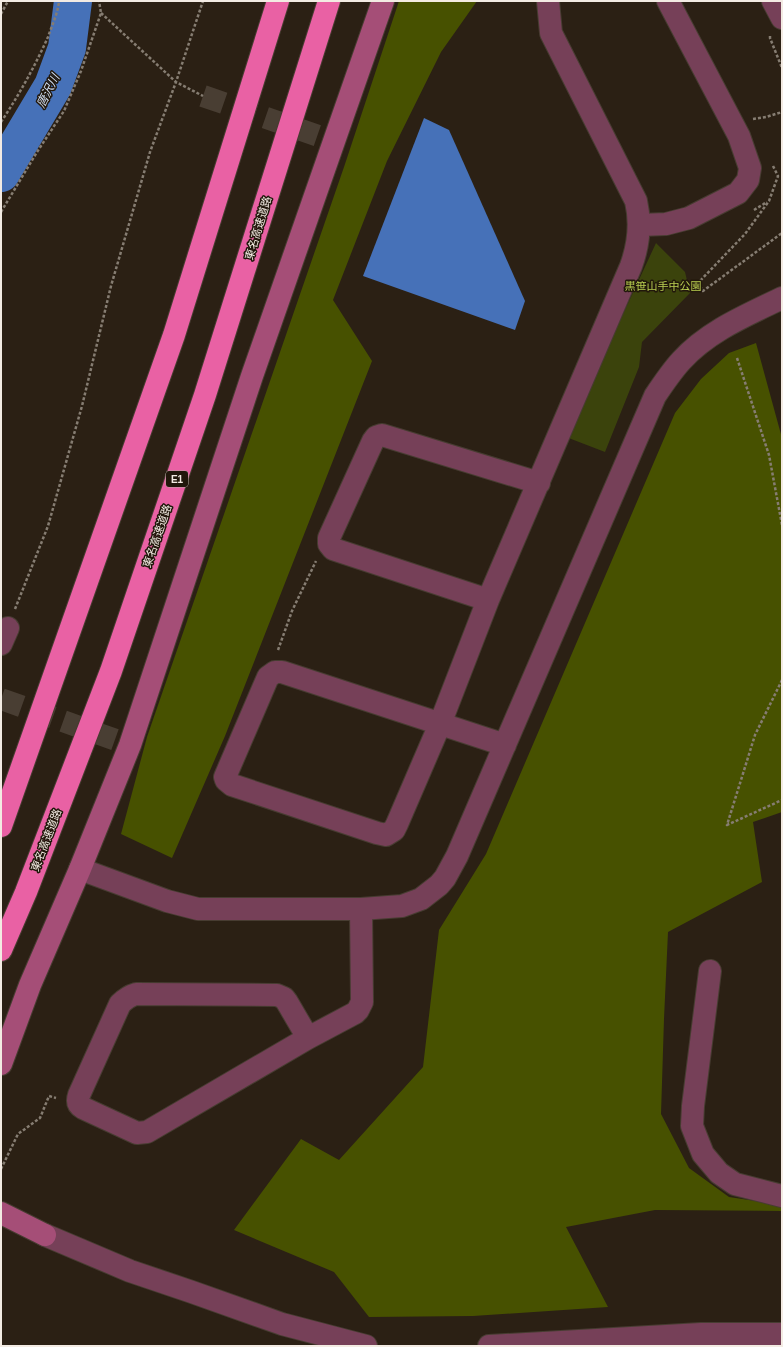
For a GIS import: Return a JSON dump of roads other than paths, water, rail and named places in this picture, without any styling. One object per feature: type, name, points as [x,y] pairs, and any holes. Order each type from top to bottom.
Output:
[{"type":"highway","points":[[1,826],[174,335],[278,1]]},
{"type":"highway","name":"東名高速道路","points":[[1,950],[29,885],[113,663],[206,395],[329,1]]},
{"type":"street","points":[[1,1064],[30,985],[80,869],[130,745],[254,369],[383,1]]},
{"type":"street","points":[[505,745],[440,724],[282,672],[275,672],[268,677],[226,775],[226,780],[232,785],[377,833],[386,835],[394,830],[440,724],[488,600],[631,266],[637,246],[640,225],[636,200],[551,33],[548,1]]},
{"type":"street","points":[[640,225],[666,224],[689,218],[738,193],[744,187],[749,176],[750,168],[739,136],[668,1]]},
{"type":"street","points":[[773,1],[777,25]]},
{"type":"street","points":[[80,869],[167,901],[198,909],[361,909],[402,906],[424,897],[439,885],[445,878],[457,856],[655,396],[680,361],[706,340],[733,322],[782,298]]},
{"type":"street","points":[[488,600],[333,549],[329,544],[329,538],[373,441],[376,437],[382,435],[539,483]]},
{"type":"street","points":[[308,1038],[287,1002],[284,998],[277,995],[131,995],[120,1004],[79,1095],[78,1102],[83,1108],[137,1133],[147,1132],[308,1038],[355,1013],[360,1008],[362,1002],[361,909]]},
{"type":"street","points":[[710,971],[693,1106],[692,1126],[703,1154],[719,1173],[734,1184],[782,1196]]},
{"type":"street","points":[[1,1213],[45,1235],[130,1271],[282,1324],[366,1346]]},
{"type":"street","points":[[489,1346],[701,1334],[782,1334]]},
{"type":"water","points":[[424,118],[449,130],[525,301],[515,330],[363,276]]},
{"type":"waterway","name":"唐沢川","points":[[1,173],[53,86],[67,48],[73,1]]},
{"type":"tunnel","points":[[203,96],[333,141]]},
{"type":"tunnel","points":[[1,699],[130,745]]},
{"type":"park label","name":"黒笹山手中公園","points":[[663,286]]}]
